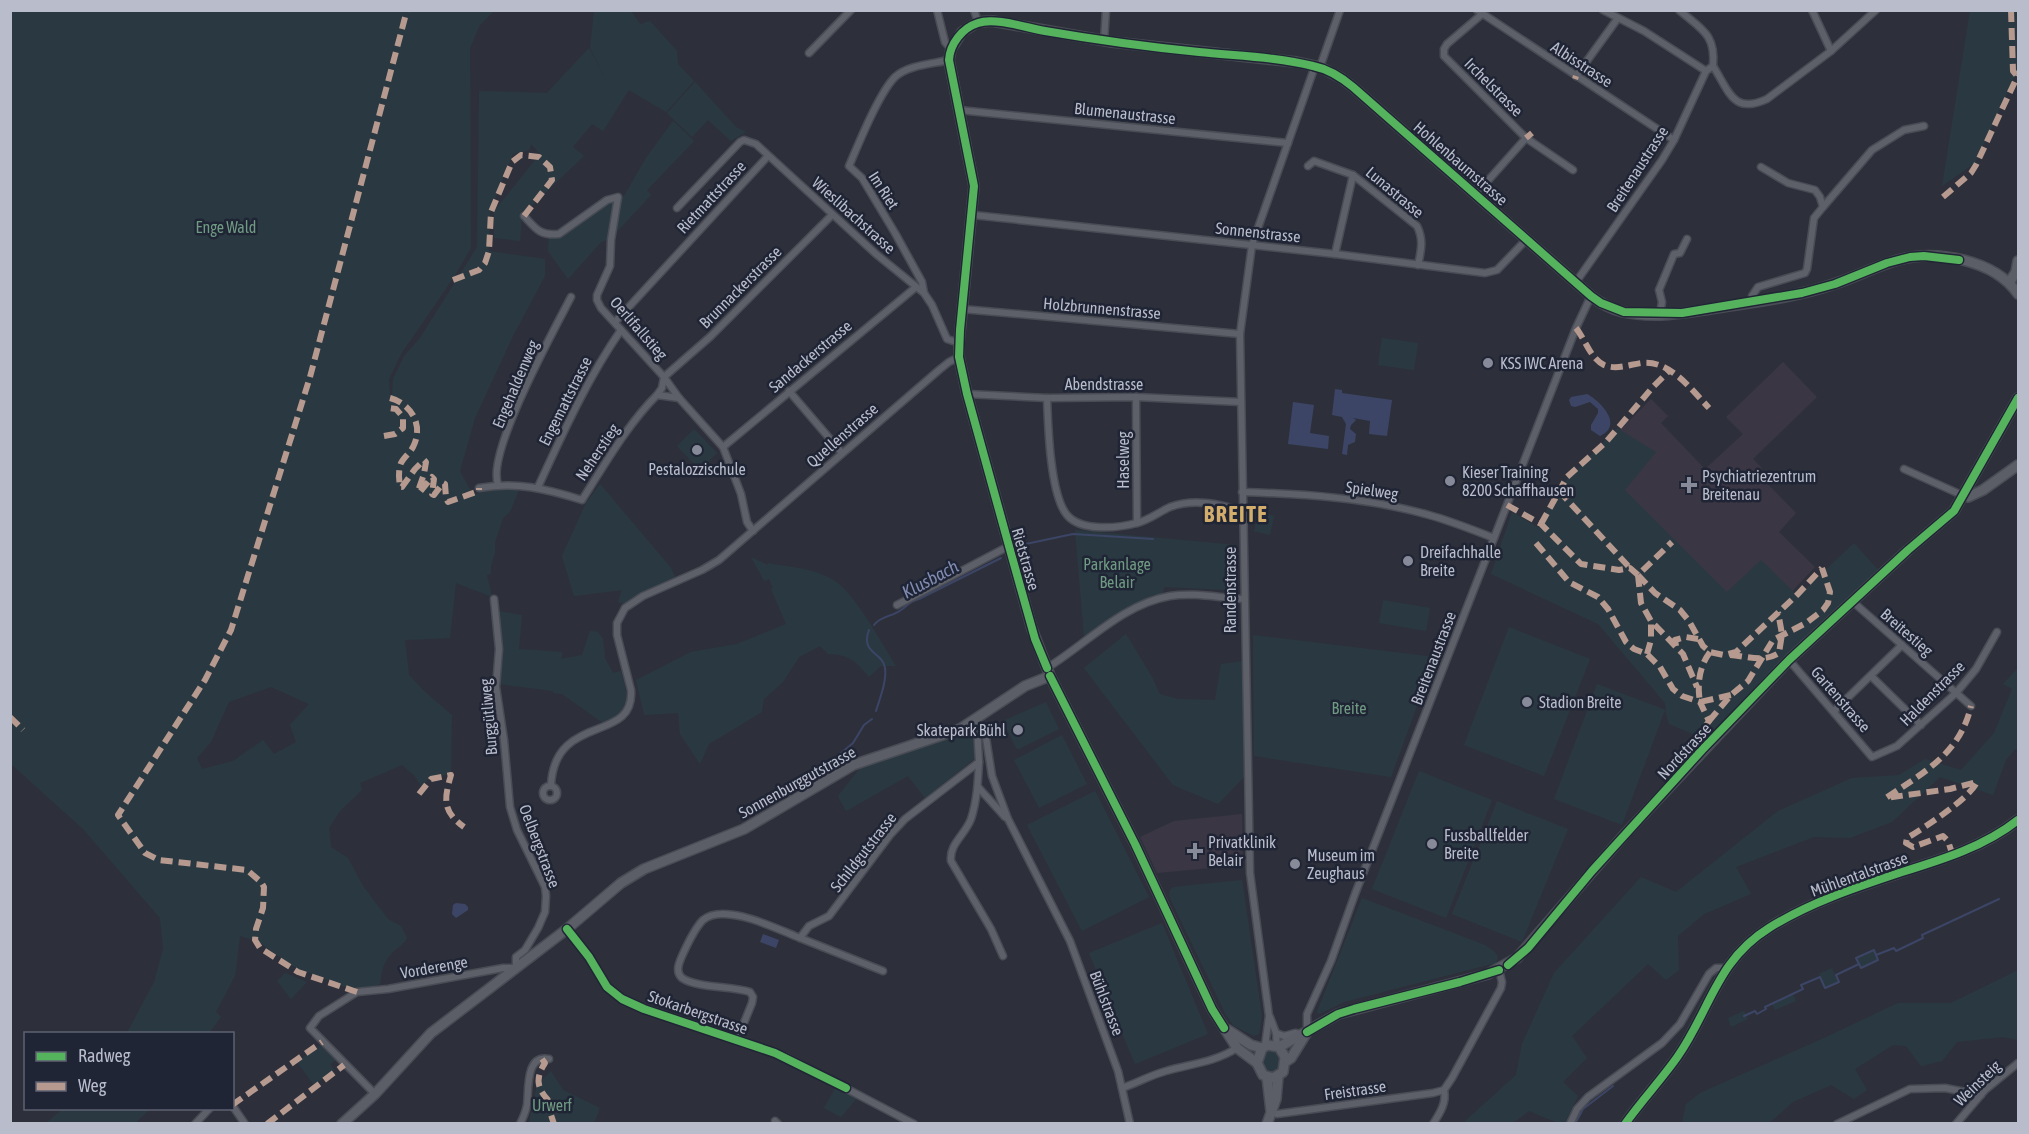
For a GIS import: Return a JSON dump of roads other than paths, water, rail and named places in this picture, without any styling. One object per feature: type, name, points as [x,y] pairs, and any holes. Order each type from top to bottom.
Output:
[{"type":"street","points":[[809,53],[851,10]]},
{"type":"street","points":[[937,10],[945,42],[951,49]]},
{"type":"street","points":[[949,60],[951,49],[962,32],[978,22],[974,10]]},
{"type":"street","points":[[1104,41],[1106,10]]},
{"type":"street","name":"Randenstrasse","points":[[1278,1046],[1269,1016],[1250,873],[1240,334],[1252,245],[1288,143],[1340,10]]},
{"type":"street","points":[[1603,10],[1644,31],[1706,71]]},
{"type":"street","points":[[1679,10],[1708,35],[1714,54],[1713,66],[1734,99],[1747,106],[1767,99],[1831,51],[1876,10]]},
{"type":"street","points":[[1812,10],[1831,51]]},
{"type":"street","name":"Albisstrasse","points":[[1479,13],[1674,140]]},
{"type":"street","name":"Irchelstrasse","points":[[1479,13],[1447,44],[1444,56],[1526,138],[1573,170]]},
{"type":"street","points":[[1576,76],[1618,18]]},
{"type":"street","name":"Hohlenbaumstrasse","points":[[978,22],[999,22],[1104,41],[1279,60],[1318,67],[1341,78],[1353,87],[1591,296],[1619,311],[1682,313],[1752,303],[1835,284],[1898,260],[1924,256],[1959,260],[1977,265],[2009,283]]},
{"type":"street","name":"Im Riet","points":[[924,293],[922,282],[895,233],[862,178],[849,166],[879,102],[895,77],[910,68],[949,60]]},
{"type":"street","name":"Rietstrasse","points":[[949,60],[972,172],[974,198],[959,357],[967,394],[1035,639],[1048,672],[1135,844],[1212,1009],[1238,1048],[1257,1063]]},
{"type":"street","name":"Breitenaustrasse","points":[[1576,282],[1662,160],[1674,140],[1706,71],[1713,66]]},
{"type":"street","name":"Blumenaustrasse","points":[[959,110],[1288,143]]},
{"type":"street","points":[[1752,303],[1752,296],[1758,287],[1805,273],[1814,218],[1872,150],[1904,130],[1924,126]]},
{"type":"street","points":[[1476,194],[1526,138]]},
{"type":"street","name":"Rietmattstrasse","points":[[615,322],[768,156],[756,144],[740,142],[677,208]]},
{"type":"street","name":"Wieslibachstrasse","points":[[768,156],[924,293]]},
{"type":"street","name":"Lunastrasse","points":[[1308,166],[1314,161],[1353,175],[1417,226],[1422,243],[1418,265]]},
{"type":"street","points":[[1761,167],[1788,183],[1815,190],[1820,197],[1822,207]]},
{"type":"street","name":"Lunastrasse","points":[[1335,254],[1353,175]]},
{"type":"street","name":"Oerlifallstieg","points":[[524,216],[539,232],[560,234],[607,200],[618,197],[611,240],[610,266],[597,300],[601,308],[664,377],[679,398],[723,447],[741,494],[747,522],[753,531]]},
{"type":"street","name":"Brunnackerstrasse","points":[[664,377],[711,336],[832,214]]},
{"type":"street","name":"Sonnenstrasse","points":[[973,215],[1335,254],[1485,273],[1497,270],[1527,238]]},
{"type":"street","points":[[1660,314],[1662,302],[1659,290],[1674,254],[1680,252],[1687,239]]},
{"type":"street","points":[[2018,265],[2009,283],[2019,294]]},
{"type":"street","name":"Sandackerstrasse","points":[[723,447],[916,287]]},
{"type":"street","points":[[924,293],[947,339],[959,343]]},
{"type":"street","name":"Breitenaustrasse","points":[[1304,1033],[1307,1014],[1331,961],[1354,894],[1576,328],[1591,296]]},
{"type":"street","name":"Engehaldenweg","points":[[498,484],[496,470],[515,411],[571,297]]},
{"type":"street","name":"Holzbrunnenstrasse","points":[[962,309],[1240,334]]},
{"type":"street","name":"Engemattstrasse","points":[[538,487],[580,397],[621,330]]},
{"type":"street","name":"Quellenstrasse","points":[[551,785],[551,772],[561,750],[581,735],[615,722],[628,709],[632,700],[617,635],[617,623],[625,608],[643,596],[719,560],[949,362],[959,357]]},
{"type":"street","name":"Neherstieg","points":[[479,488],[498,484],[538,487],[582,500],[625,434],[662,388],[664,377]]},
{"type":"street","points":[[789,390],[842,453]]},
{"type":"street","name":"Abendstrasse","points":[[967,394],[1047,398],[1136,397],[1241,402]]},
{"type":"street","points":[[657,395],[679,398]]},
{"type":"street","name":"Haselweg","points":[[1136,397],[1137,523]]},
{"type":"street","points":[[1047,398],[1049,448],[1053,473],[1062,508],[1073,521],[1091,526],[1114,527],[1137,523],[1189,502],[1209,503],[1242,511]]},
{"type":"street","name":"Nordstrasse","points":[[1278,1046],[1338,1014],[1499,970],[1524,952],[1599,863],[1702,750],[1789,660],[1908,550],[1951,515],[2019,398]]},
{"type":"street","points":[[1904,469],[1968,497],[1983,490],[2019,465]]},
{"type":"street","name":"Spielweg","points":[[1242,492],[1285,493],[1400,507],[1494,538]]},
{"type":"street","name":"Rietstrasse","points":[[897,605],[1009,546]]},
{"type":"street","name":"Sonnenburggutstrasse","points":[[567,929],[621,883],[644,869],[744,829],[853,765],[880,754],[975,724],[1025,686],[1048,672],[1113,621],[1146,603],[1177,596],[1244,599]]},
{"type":"street","name":"Burggütliweg","points":[[494,599],[499,650],[496,687],[509,796]]},
{"type":"street","name":"Breitestieg","points":[[1852,601],[1971,706]]},
{"type":"street","name":"Haldenstrasse","points":[[1872,757],[1897,746],[1956,693],[1976,669],[1997,632]]},
{"type":"street","points":[[1834,711],[1902,645]]},
{"type":"street","name":"Gartenstrasse","points":[[1789,660],[1872,757]]},
{"type":"street","points":[[1871,676],[1921,725]]},
{"type":"street","points":[[975,724],[979,762],[978,787],[967,830],[950,853],[951,861],[991,930],[1003,956]]},
{"type":"street","name":"Bühlstrasse","points":[[975,724],[983,731],[986,738],[992,776],[1008,819],[1064,927],[1119,1071],[1130,1124]]},
{"type":"street","name":"Schildgutstrasse","points":[[800,938],[809,926],[829,916],[904,819],[979,762]]},
{"type":"street","name":"Bühlstrasse","points":[[978,787],[1008,819]]},
{"type":"street","name":"Oelbergstrasse","points":[[509,796],[517,830],[545,887],[546,896],[545,912],[525,950],[516,957],[516,968]]},
{"type":"street","name":"Mühlentalstrasse","points":[[1625,1124],[1679,1055],[1726,968],[1749,942],[1768,928],[1801,911],[1858,886],[1953,856],[1983,842],[2019,820]]},
{"type":"street","points":[[737,1040],[752,1003],[753,997],[750,992],[682,978],[679,973],[681,958],[697,928],[703,920],[712,915],[723,913],[736,915],[883,971]]},
{"type":"street","points":[[342,1124],[375,1094],[432,1033],[567,929]]},
{"type":"street","name":"Stokarbergstrasse","points":[[567,929],[589,957],[607,987],[622,999],[644,1009],[786,1057],[914,1124]]},
{"type":"street","name":"Vorderenge","points":[[375,1094],[310,1028],[319,1016],[357,992],[503,968],[516,968]]},
{"type":"street","points":[[1570,1124],[1577,1109],[1588,1097],[1662,1043],[1689,1011],[1709,974],[1716,968],[1726,968]]},
{"type":"street","points":[[1433,1124],[1444,1104],[1444,1090],[1501,988],[1499,970]]},
{"type":"street","name":"Randenstrasse","points":[[1264,1047],[1269,1016]]},
{"type":"street","name":"Rietstrasse","points":[[1224,1028],[1251,1045],[1264,1047]]},
{"type":"street","points":[[1276,1034],[1284,1036],[1304,1033],[1291,1058],[1285,1062]]},
{"type":"street","points":[[1278,1046],[1283,1051],[1285,1062],[1283,1072],[1278,1077],[1267,1077],[1260,1072],[1257,1063],[1264,1047],[1278,1046]]},
{"type":"street","points":[[1122,1088],[1164,1072],[1208,1062],[1238,1048]]},
{"type":"street","points":[[520,1124],[527,1107],[532,1066],[538,1060],[549,1059]]},
{"type":"street","name":"Weinsteig","points":[[1956,1124],[2003,1073],[2019,1063]]},
{"type":"street","points":[[1267,1077],[1271,1112]]},
{"type":"street","points":[[1267,1124],[1276,1099],[1278,1077]]},
{"type":"street","points":[[1837,1124],[1910,1089],[1944,1088],[1981,1095]]},
{"type":"street","name":"Freistrasse","points":[[1271,1112],[1277,1114],[1444,1090]]},
{"type":"street","points":[[234,1108],[245,1124]]},
{"type":"street","points":[[195,1124],[208,1110]]},
{"type":"water","points":[[1335,389],[1342,390],[1342,393],[1392,400],[1387,436],[1369,434],[1370,421],[1353,418],[1356,420],[1350,429],[1356,434],[1355,442],[1348,445],[1347,455],[1342,454],[1346,424],[1342,417],[1332,415]]},
{"type":"water","points":[[1587,394],[1603,407],[1610,419],[1610,426],[1600,436],[1591,430],[1598,409],[1590,402],[1575,407],[1571,406],[1569,400],[1571,397]]},
{"type":"water","points":[[1293,402],[1314,405],[1310,433],[1329,436],[1328,449],[1288,444]]},
{"type":"water","points":[[465,904],[468,910],[456,918],[452,914],[453,905]]},
{"type":"water","points":[[763,934],[779,940],[776,948],[760,942]]},
{"type":"waterway","name":"Klusbach","points":[[1021,545],[1073,534],[1153,539]]},
{"type":"waterway","name":"Klusbach","points":[[874,625],[880,619],[898,612],[913,601],[1001,558]]},
{"type":"waterway","name":"Klusbach","points":[[869,630],[867,644],[885,668],[884,683],[876,711]]},
{"type":"waterway","name":"Klusbach","points":[[833,760],[853,743],[864,725],[872,719]]},
{"type":"waterway","name":"Klusbach","points":[[823,772],[827,763]]},
{"type":"waterway","points":[[1744,1016],[1755,1011],[1757,1014],[1766,1009],[1765,1007],[1803,989],[1801,985],[1820,977],[1825,988],[1839,982],[1836,975],[1859,964],[1856,958],[1874,950],[1876,955],[1894,948],[1896,951],[1923,938],[1922,935],[1999,899]]},
{"type":"waterway","points":[[1859,964],[1861,968],[1878,960],[1876,955]]},
{"type":"waterway","points":[[1575,1124],[1583,1109],[1613,1086]]},
{"type":"place","name":"KSS IWC Arena","points":[[1488,363]]},
{"type":"place","name":"Pestalozzischule","points":[[697,450]]},
{"type":"place","name":"Kieser Training 8200 Schaffhausen","points":[[1450,481]]},
{"type":"place","name":"Psychiatriezentrum Breitenau","points":[[1689,485]]},
{"type":"place","name":"Dreifachhalle Breite","points":[[1408,561]]},
{"type":"place","name":"Stadion Breite","points":[[1527,702]]},
{"type":"place","name":"Skatepark Bühl","points":[[1018,730]]},
{"type":"place","name":"Fussballfelder Breite","points":[[1432,844]]},
{"type":"place","name":"Privatklinik Belair","points":[[1195,851]]},
{"type":"place","name":"Museum im Zeughaus","points":[[1295,864]]},
{"type":"district","name":"BREITE","points":[[1236,514]]},
{"type":"park label","name":"Enge Wald","points":[[226,227]]},
{"type":"park label","name":"Parkanlage Belair","points":[[1117,573]]},
{"type":"park label","name":"Breite","points":[[1349,708]]},
{"type":"park label","name":"Urwerf","points":[[552,1105]]}]
